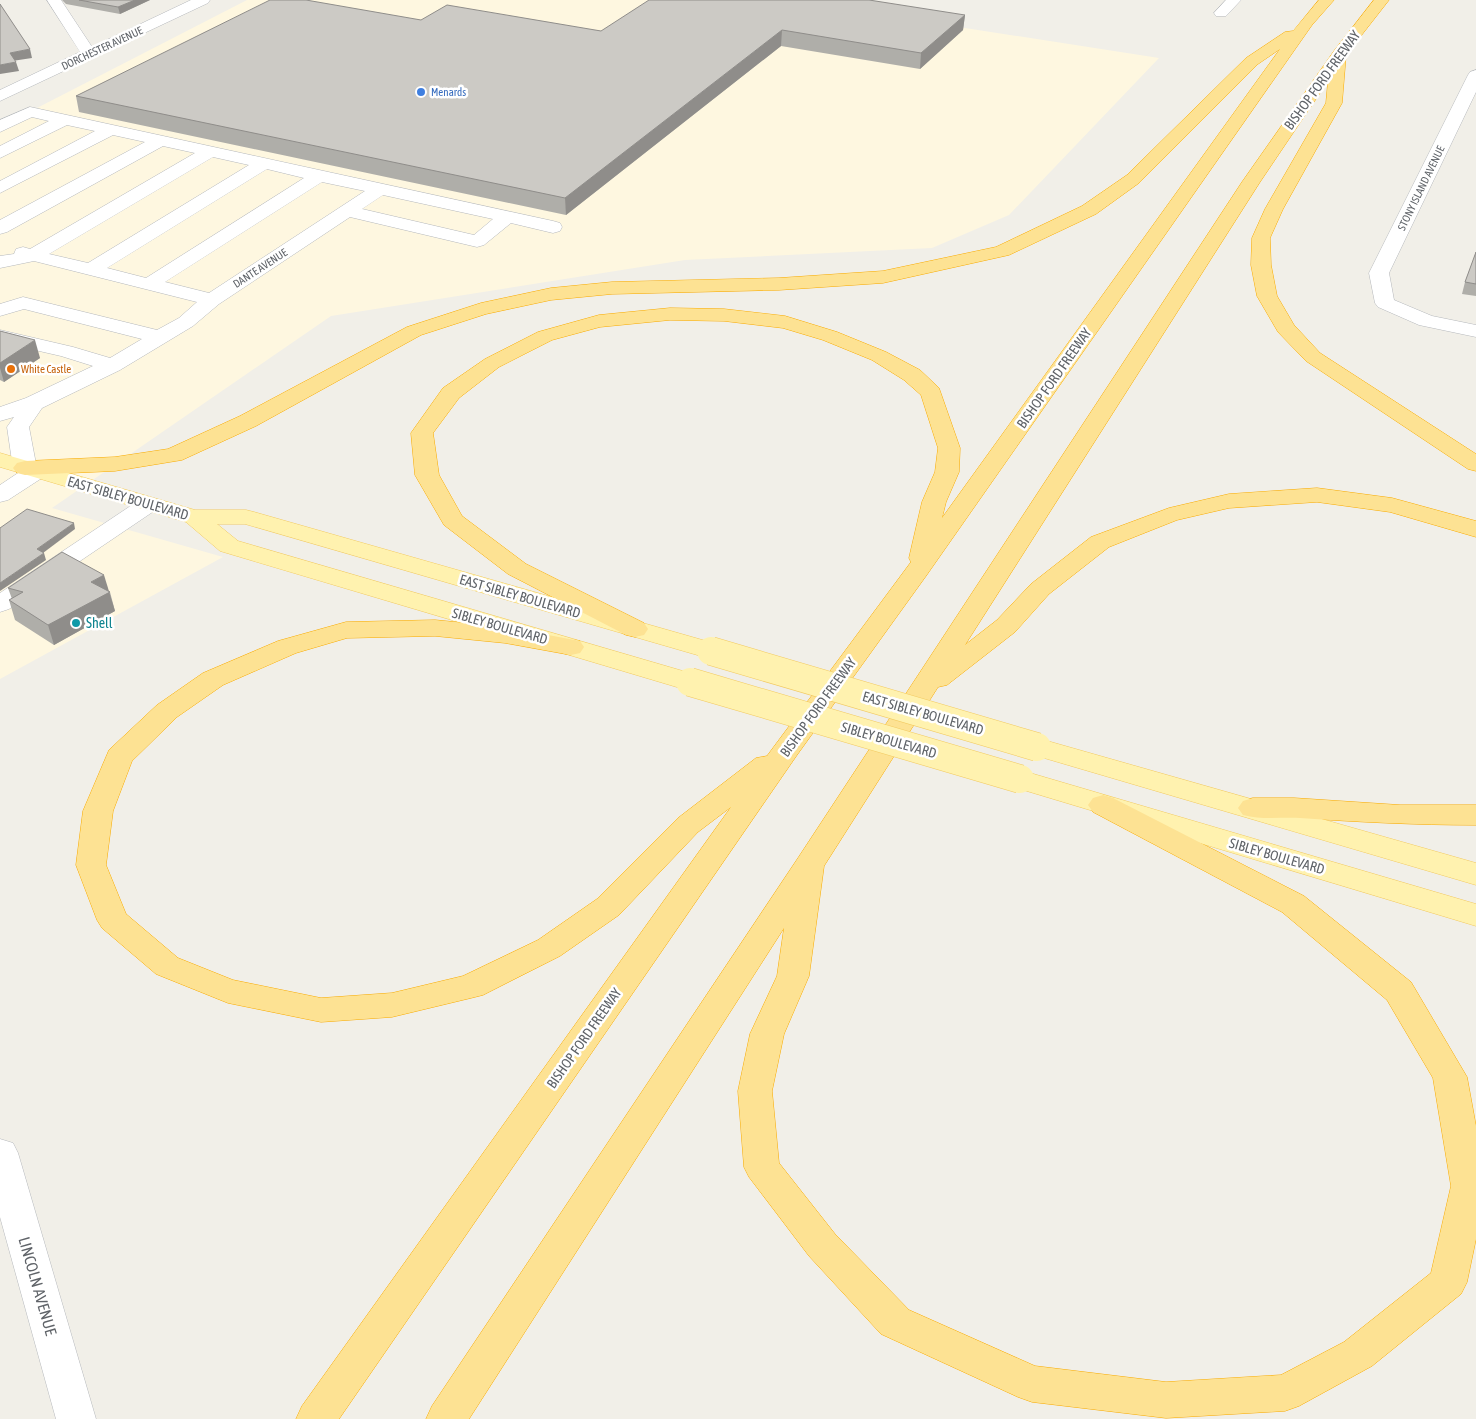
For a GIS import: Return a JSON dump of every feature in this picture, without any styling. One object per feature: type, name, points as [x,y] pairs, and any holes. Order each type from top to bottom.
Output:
[{"type":"highway","name":"BISHOP FORD FREEWAY","points":[[316,1419],[787,749],[917,571],[1308,22],[1327,0]]},
{"type":"highway","name":"BISHOP FORD FREEWAY","points":[[446,1419],[809,865],[1250,182],[1339,54],[1382,0]]},
{"type":"highway","points":[[14,465],[115,464],[174,455],[248,421],[414,331],[481,309],[551,294],[612,288],[779,284],[883,277],[1002,251],[1089,210],[1133,179],[1252,61],[1308,22]]},
{"type":"highway","points":[[1339,54],[1334,103],[1274,209],[1261,238],[1261,265],[1267,296],[1285,328],[1313,357],[1476,464]]},
{"type":"highway","points":[[635,629],[517,569],[453,520],[427,476],[422,433],[451,393],[492,363],[545,336],[599,321],[679,314],[724,315],[785,322],[830,336],[879,356],[912,375],[932,393],[949,448],[948,472],[934,502],[917,571]]},
{"type":"highway","points":[[920,692],[1006,626],[1040,589],[1100,542],[1169,515],[1229,501],[1317,495],[1392,505],[1465,525],[1476,530]]},
{"type":"highway","points":[[571,647],[505,635],[435,628],[346,630],[287,647],[213,679],[167,711],[119,757],[98,811],[91,866],[113,920],[168,966],[228,991],[321,1010],[392,1005],[471,986],[549,948],[608,907],[688,825],[787,749]]},
{"type":"highway","points":[[809,865],[793,976],[767,1034],[756,1091],[762,1167],[822,1245],[895,1322],[1032,1384],[1166,1400],[1285,1393],[1358,1354],[1448,1282],[1469,1186],[1450,1077],[1399,991],[1293,904],[1103,804]]},
{"type":"highway","points":[[1253,808],[1294,808],[1400,815],[1476,815]]},
{"type":"main road","name":"EAST SIBLEY BOULEVARD","points":[[14,465],[194,518],[246,517],[1253,808]]},
{"type":"main road","name":"SIBLEY BOULEVARD","points":[[194,518],[229,546],[1476,915]]},
{"type":"main road","points":[[1253,808],[1476,874]]},
{"type":"street","points":[[54,0],[89,54]]},
{"type":"street","name":"DORCHESTER AVENUE","points":[[0,96],[203,0]]},
{"type":"street","points":[[1221,13],[1234,0]]},
{"type":"street","name":"STONY ISLAND AVENUE","points":[[1476,75],[1379,273],[1385,303],[1426,321],[1476,331]]},
{"type":"street","points":[[0,127],[30,112],[553,227]]},
{"type":"street","points":[[0,153],[64,120]]},
{"type":"street","points":[[0,188],[111,130]]},
{"type":"street","points":[[0,228],[160,141]]},
{"type":"street","points":[[0,262],[32,256],[210,152]]},
{"type":"street","points":[[90,270],[264,164]]},
{"type":"street","points":[[149,284],[319,176]]},
{"type":"street","name":"DANTE AVENUE","points":[[0,414],[34,403],[112,365],[186,322],[212,300],[380,189]]},
{"type":"street","points":[[346,212],[477,241],[508,217]]},
{"type":"street","points":[[0,248],[212,300]]},
{"type":"street","points":[[0,310],[23,304],[160,337]]},
{"type":"street","points":[[0,336],[66,351],[112,365]]},
{"type":"street","points":[[0,394],[34,403],[18,427],[14,465],[0,495]]},
{"type":"street","points":[[0,604],[149,504]]},
{"type":"street","name":"LINCOLN AVENUE","points":[[0,1153],[76,1419]]},
{"type":"shaded area","points":[[247,0],[785,0],[1159,58],[1009,215],[932,248],[685,260],[331,316],[52,508],[223,557],[0,679],[0,127]]},
{"type":"building","points":[[79,0],[135,0],[118,7]]},
{"type":"building","name":"Menards","points":[[270,0],[306,0],[421,20],[447,5],[601,31],[649,0],[869,0],[965,15],[921,53],[782,30],[565,198],[76,96]]},
{"type":"building","points":[[0,4],[30,49],[10,53],[16,62],[0,65]]},
{"type":"building","points":[[1476,252],[1476,284],[1465,282]]},
{"type":"building","points":[[0,331],[35,340],[0,363]]},
{"type":"building","points":[[27,509],[74,523],[37,549],[44,553],[0,583],[0,528]]},
{"type":"building","points":[[62,552],[104,575],[91,582],[110,592],[48,625],[9,600],[23,592],[8,588]]},
{"type":"place","name":"Menards","points":[[421,92]]},
{"type":"place","name":"White Castle","points":[[11,369]]},
{"type":"place","name":"Shell","points":[[76,623]]}]
